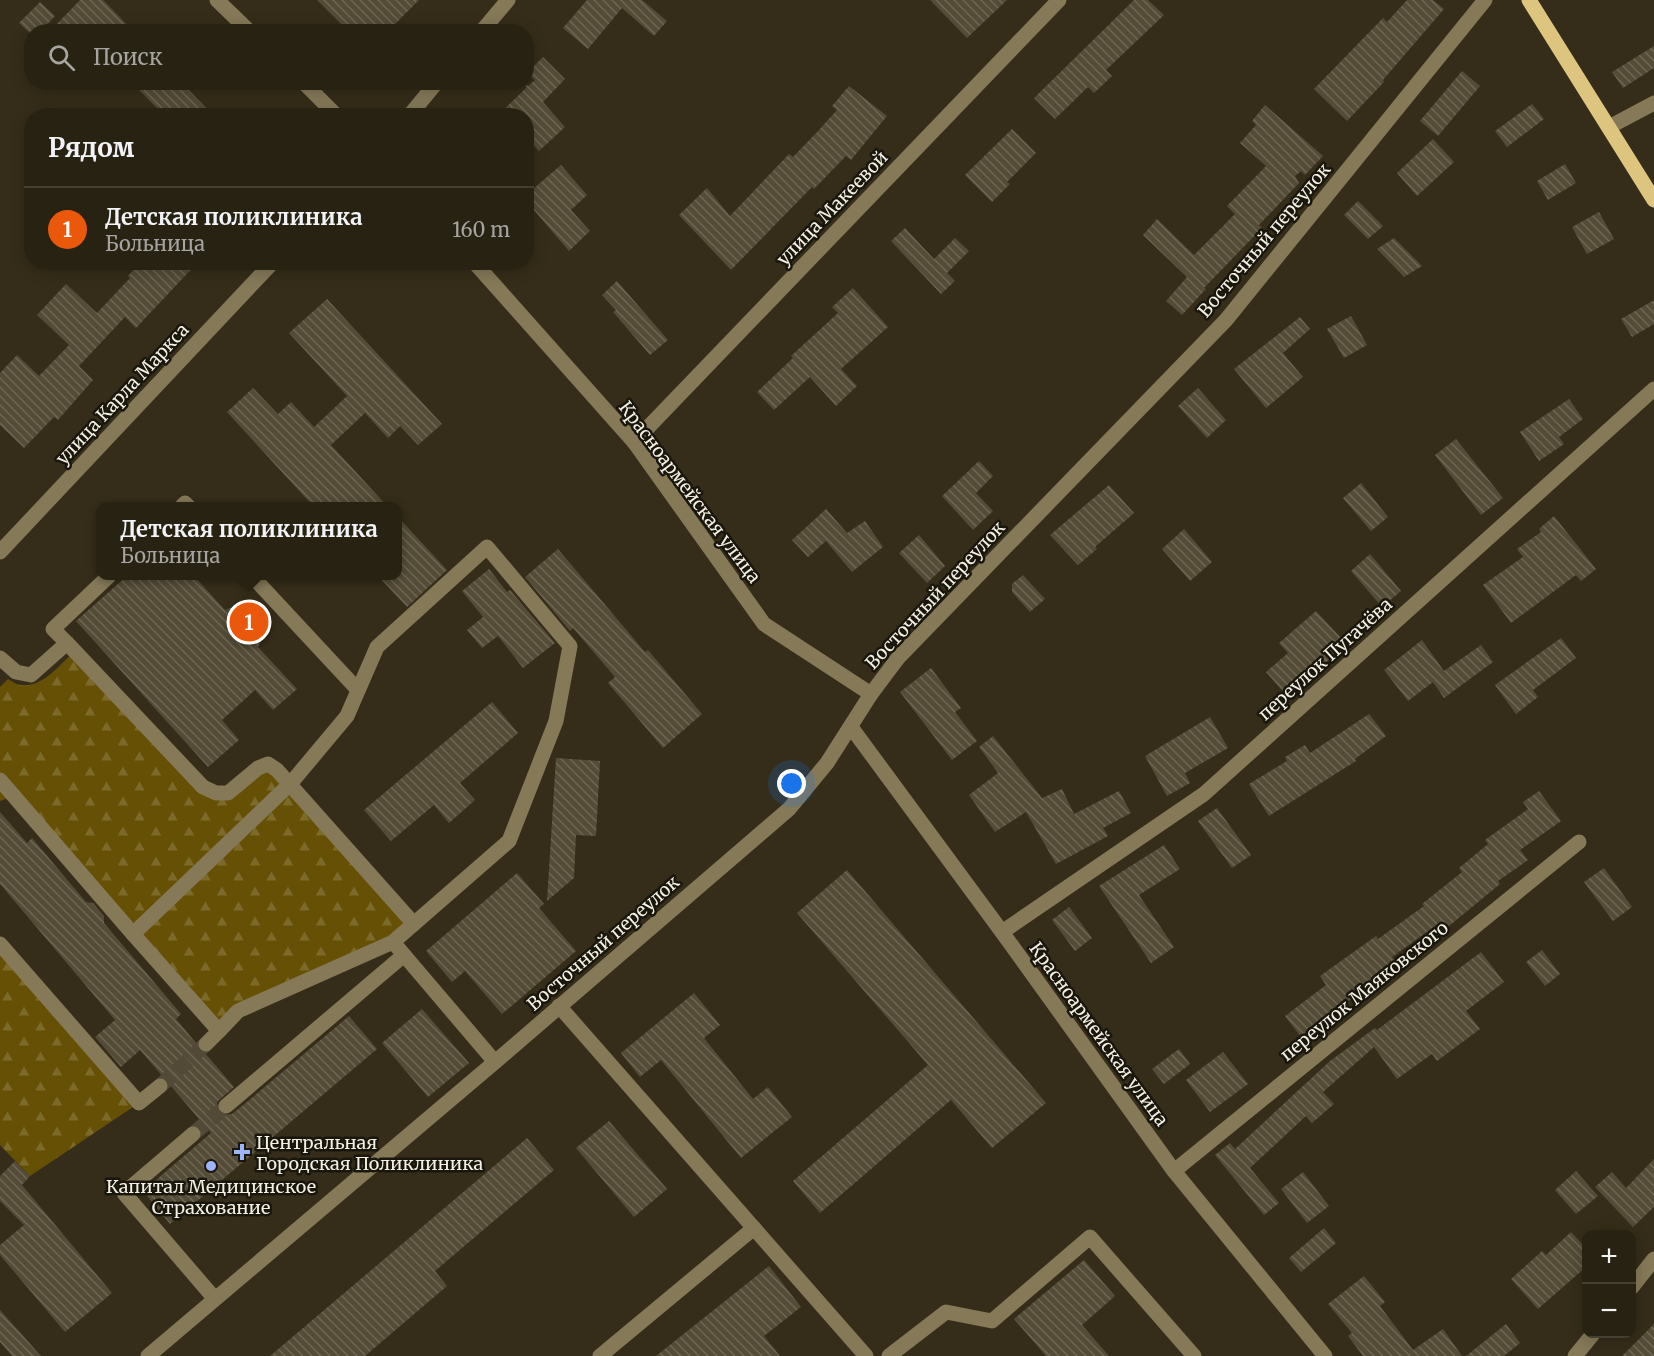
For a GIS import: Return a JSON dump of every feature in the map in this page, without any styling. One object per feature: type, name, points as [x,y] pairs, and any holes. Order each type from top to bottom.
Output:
[{"type":"main road","points":[[1528,0],[1654,200]]},
{"type":"street","points":[[217,0],[242,24]]},
{"type":"street","points":[[488,24],[508,0]]},
{"type":"street","name":"улица Макеевой","points":[[634,442],[1059,0]]},
{"type":"street","name":"Восточный переулок","points":[[148,1356],[789,809],[827,763],[871,694],[905,651],[1226,320],[1485,0]]},
{"type":"street","points":[[311,90],[329,108]]},
{"type":"street","points":[[416,108],[430,90]]},
{"type":"street","points":[[1609,127],[1654,103]]},
{"type":"street","name":"улица Карла Маркса","points":[[0,552],[265,270]]},
{"type":"street","name":"Красноармейская улица","points":[[481,270],[634,442],[764,624],[871,694]]},
{"type":"street","name":"переулок Пугачёва","points":[[1002,932],[1204,794],[1654,389]]},
{"type":"street","points":[[133,934],[291,783],[346,716],[377,647],[487,546],[570,646],[556,721],[509,840],[393,942],[238,1011],[206,1044]]},
{"type":"street","points":[[105,580],[53,628],[203,787],[216,793],[228,793],[258,768],[268,764],[291,783],[414,924]]},
{"type":"street","points":[[256,580],[358,690]]},
{"type":"street","points":[[0,658],[16,672],[32,675],[67,643]]},
{"type":"street","name":"Красноармейская улица","points":[[851,727],[1174,1171],[1325,1356]]},
{"type":"street","points":[[0,780],[219,1031]]},
{"type":"street","name":"переулок Маяковского","points":[[1174,1171],[1579,842]]},
{"type":"street","points":[[393,942],[495,1062]]},
{"type":"street","points":[[0,944],[139,1103],[160,1086]]},
{"type":"street","points":[[226,1106],[404,955]]},
{"type":"street","points":[[559,1006],[866,1356]]},
{"type":"street","points":[[193,1134],[124,1193],[215,1299]]},
{"type":"street","points":[[600,1356],[754,1228]]},
{"type":"street","points":[[889,1356],[946,1312],[992,1321],[1090,1237],[1194,1356]]},
{"type":"street","points":[[1634,1284],[1654,1259]]},
{"type":"street","points":[[1575,1356],[1590,1338]]},
{"type":"green space","points":[[75,651],[216,793],[268,764],[414,924],[238,1011],[219,1031],[14,796],[0,801],[0,687],[8,679],[19,685],[37,683],[51,674]]},
{"type":"green space","points":[[0,944],[139,1103],[30,1176],[0,1145]]},
{"type":"building","points":[[80,0],[103,0],[126,24],[57,24]]},
{"type":"building","points":[[317,0],[419,0],[395,24],[341,24]]},
{"type":"building","points":[[587,0],[642,0],[667,21],[654,36],[622,8],[588,49],[563,28]]},
{"type":"building","points":[[930,0],[1007,0],[967,38]]},
{"type":"building","points":[[1134,0],[1148,0],[1164,15],[1106,70],[1112,76],[1094,93],[1088,87],[1055,119],[1034,98]]},
{"type":"building","points":[[1407,0],[1433,0],[1444,9],[1383,80],[1384,82],[1347,121],[1314,89],[1383,18],[1387,22]]},
{"type":"building","points":[[40,2],[55,16],[48,24],[24,24],[24,28],[19,23]]},
{"type":"building","points":[[1654,46],[1654,68],[1623,88],[1612,72]]},
{"type":"building","points":[[543,57],[565,79],[543,102],[565,127],[539,151],[534,146],[534,108],[505,108],[524,90],[534,90],[534,66]]},
{"type":"building","points":[[1462,71],[1480,86],[1438,136],[1420,121]]},
{"type":"building","points":[[849,86],[887,116],[851,160],[846,156],[814,189],[812,187],[731,270],[679,215],[707,188],[730,216],[789,154],[793,157],[819,130],[837,110],[832,106]]},
{"type":"building","points":[[139,90],[189,90],[206,108],[157,108]]},
{"type":"building","points":[[1532,104],[1544,119],[1507,147],[1495,131]]},
{"type":"building","points":[[1265,105],[1323,156],[1305,175],[1301,171],[1295,176],[1299,183],[1259,225],[1262,228],[1204,288],[1206,289],[1182,315],[1166,301],[1187,277],[1143,235],[1157,219],[1194,255],[1235,214],[1227,206],[1266,166],[1240,143],[1256,125],[1252,121]]},
{"type":"building","points":[[1012,129],[1036,153],[1007,182],[1010,184],[992,202],[965,175]]},
{"type":"building","points":[[1433,139],[1454,162],[1417,196],[1397,173]]},
{"type":"building","points":[[1565,164],[1576,183],[1548,200],[1537,181]]},
{"type":"building","points":[[561,165],[587,195],[571,210],[590,231],[569,251],[534,210],[534,188]]},
{"type":"building","points":[[1358,201],[1383,226],[1368,239],[1344,215]]},
{"type":"building","points":[[1599,212],[1614,239],[1587,254],[1572,227]]},
{"type":"building","points":[[905,228],[934,259],[955,238],[969,251],[947,273],[955,281],[941,294],[891,241]]},
{"type":"building","points":[[1394,238],[1422,266],[1404,277],[1377,249]]},
{"type":"building","points":[[134,270],[190,270],[136,328],[125,317],[79,366],[93,380],[58,420],[54,417],[24,448],[0,425],[0,373],[17,355],[39,376],[69,345],[37,315],[66,284],[97,313],[130,278],[128,276]]},
{"type":"building","points":[[617,281],[668,340],[650,355],[613,312],[616,310],[602,295]]},
{"type":"building","points":[[853,288],[888,327],[841,369],[857,386],[836,406],[810,377],[774,410],[757,392],[793,358],[791,356],[838,313],[832,307]]},
{"type":"building","points":[[327,299],[442,424],[418,445],[400,426],[388,438],[365,413],[331,445],[383,502],[309,502],[227,412],[253,388],[278,414],[291,402],[314,427],[347,396],[289,333]]},
{"type":"building","points":[[1654,300],[1654,324],[1632,337],[1621,319]]},
{"type":"building","points":[[1351,316],[1367,345],[1344,358],[1327,329]]},
{"type":"building","points":[[1300,317],[1310,329],[1283,353],[1303,377],[1266,408],[1234,369]]},
{"type":"building","points":[[1198,388],[1226,420],[1207,438],[1178,406]]},
{"type":"building","points":[[1569,399],[1583,419],[1559,437],[1564,444],[1539,461],[1520,432]]},
{"type":"building","points":[[1456,439],[1503,498],[1481,515],[1435,455]]},
{"type":"building","points":[[979,461],[993,476],[976,493],[993,511],[973,530],[942,496]]},
{"type":"building","points":[[1361,483],[1388,517],[1371,531],[1343,498]]},
{"type":"building","points":[[1109,485],[1134,513],[1078,565],[1050,535]]},
{"type":"building","points":[[826,509],[847,533],[865,521],[883,547],[852,572],[826,541],[808,557],[792,540]]},
{"type":"building","points":[[1554,516],[1596,569],[1581,581],[1576,575],[1511,623],[1483,585],[1523,557],[1517,549],[1541,532],[1539,529]]},
{"type":"building","points":[[402,521],[447,570],[407,607],[382,580],[402,580]]},
{"type":"building","points":[[1184,529],[1212,562],[1190,581],[1162,549]]},
{"type":"building","points":[[919,535],[945,566],[927,583],[899,553]]},
{"type":"building","points":[[558,549],[645,652],[648,650],[702,714],[663,748],[608,683],[615,677],[573,628],[570,631],[525,577]]},
{"type":"building","points":[[1370,554],[1401,591],[1382,607],[1351,571]]},
{"type":"building","points":[[489,569],[507,592],[510,590],[555,643],[523,668],[498,636],[482,648],[467,630],[483,617],[462,591]]},
{"type":"building","points":[[1023,575],[1045,599],[1030,612],[1012,592],[1012,584]]},
{"type":"building","points":[[122,580],[198,580],[225,610],[235,606],[247,607],[258,615],[265,627],[258,647],[297,689],[273,710],[255,690],[222,720],[239,740],[208,767],[76,621]]},
{"type":"building","points":[[1316,611],[1345,642],[1331,658],[1286,695],[1266,672],[1288,653],[1279,643]]},
{"type":"building","points":[[1561,638],[1576,658],[1533,690],[1538,697],[1516,714],[1495,685]]},
{"type":"building","points":[[1422,640],[1444,671],[1481,645],[1493,662],[1444,698],[1433,682],[1408,701],[1384,670]]},
{"type":"building","points":[[931,668],[961,708],[955,712],[977,741],[952,760],[900,692]]},
{"type":"building","points":[[492,702],[518,733],[460,783],[475,800],[449,823],[434,805],[391,841],[364,810]]},
{"type":"building","points":[[1369,714],[1386,736],[1355,759],[1356,761],[1269,816],[1249,784],[1287,761],[1285,757],[1305,745],[1310,753]]},
{"type":"building","points":[[1210,717],[1228,748],[1185,773],[1190,783],[1167,796],[1145,756]]},
{"type":"building","points":[[993,736],[1042,798],[1062,789],[1074,814],[1119,791],[1131,813],[1103,828],[1108,836],[1056,864],[1026,812],[995,832],[969,795],[998,773],[979,747]]},
{"type":"building","points":[[556,758],[600,761],[596,836],[576,835],[574,878],[547,901]]},
{"type":"building","points":[[1539,791],[1561,821],[1520,850],[1528,860],[1498,881],[1500,884],[1443,931],[1438,924],[1392,957],[1397,963],[1301,1037],[1285,1016],[1326,985],[1320,976],[1376,936],[1378,939],[1424,906],[1422,904],[1462,872],[1459,868],[1488,844],[1485,840],[1528,809],[1523,802]]},
{"type":"building","points":[[1217,808],[1251,855],[1232,868],[1198,821]]},
{"type":"building","points":[[0,812],[27,843],[32,838],[86,902],[93,903],[104,916],[104,923],[181,1014],[176,1019],[199,1050],[205,1053],[234,1087],[217,1102],[217,1108],[222,1115],[232,1114],[349,1016],[377,1049],[170,1224],[143,1191],[211,1133],[140,1050],[121,1067],[95,1037],[115,1020],[0,884]]},
{"type":"building","points":[[1164,845],[1180,869],[1139,895],[1174,947],[1151,963],[1099,886]]},
{"type":"building","points":[[1604,868],[1632,907],[1613,921],[1584,882]]},
{"type":"building","points":[[847,870],[1046,1103],[992,1148],[951,1100],[820,1213],[793,1181],[928,1065],[797,913]]},
{"type":"building","points":[[517,873],[544,904],[539,908],[576,951],[502,1014],[465,971],[452,982],[426,951]]},
{"type":"building","points":[[1069,907],[1092,938],[1075,951],[1052,920]]},
{"type":"building","points":[[1542,950],[1560,974],[1545,986],[1526,962]]},
{"type":"building","points":[[1481,952],[1504,982],[1466,1011],[1480,1029],[1437,1061],[1432,1054],[1397,1079],[1374,1047],[1323,1092],[1334,1104],[1312,1123],[1306,1116],[1250,1168],[1279,1203],[1264,1215],[1215,1155],[1230,1143],[1235,1149],[1330,1061],[1375,1028],[1377,1030]]},
{"type":"building","points":[[694,993],[720,1025],[704,1038],[753,1099],[768,1087],[792,1117],[741,1158],[661,1060],[640,1077],[621,1053]]},
{"type":"building","points":[[422,1009],[469,1063],[428,1097],[382,1043]]},
{"type":"building","points":[[1179,1049],[1190,1064],[1164,1084],[1152,1069]]},
{"type":"building","points":[[1223,1052],[1248,1084],[1210,1112],[1186,1080]]},
{"type":"building","points":[[609,1121],[667,1189],[634,1217],[576,1148]]},
{"type":"building","points":[[527,1138],[554,1170],[435,1271],[447,1286],[365,1356],[270,1356]]},
{"type":"building","points":[[1654,1159],[1654,1207],[1633,1227],[1595,1187],[1612,1172],[1626,1188]]},
{"type":"building","points":[[15,1161],[30,1176],[22,1185],[112,1293],[65,1332],[0,1255],[0,1245],[24,1225],[0,1201],[0,1176]]},
{"type":"building","points":[[1576,1171],[1598,1196],[1576,1214],[1555,1190]]},
{"type":"building","points":[[1303,1172],[1329,1206],[1307,1223],[1281,1189]]},
{"type":"building","points":[[1324,1228],[1336,1243],[1301,1272],[1289,1258]]},
{"type":"building","points":[[1571,1232],[1582,1244],[1582,1270],[1538,1309],[1511,1279],[1542,1251],[1546,1255]]},
{"type":"building","points":[[1084,1260],[1115,1296],[1082,1325],[1109,1356],[1046,1356],[1014,1319]]},
{"type":"building","points":[[769,1266],[801,1307],[764,1336],[780,1356],[656,1356]]},
{"type":"building","points":[[1364,1276],[1385,1302],[1380,1306],[1413,1350],[1443,1329],[1462,1356],[1363,1356],[1348,1336],[1352,1333],[1328,1304]]},
{"type":"building","points":[[0,1310],[41,1356],[12,1356],[0,1342]]},
{"type":"building","points":[[1506,1324],[1520,1343],[1504,1356],[1466,1356]]},
{"type":"building","points":[[1654,1324],[1654,1356],[1622,1356]]},
{"type":"tunnel","points":[[160,1086],[206,1044]]},
{"type":"tunnel","points":[[193,1134],[226,1106]]},
{"type":"place","name":"Детская поликлиника","points":[[249,622]]},
{"type":"place","name":"Центральная Городская Поликлиника","points":[[242,1152]]},
{"type":"place","name":"Капитал Медицинское Страхование","points":[[211,1166]]}]
